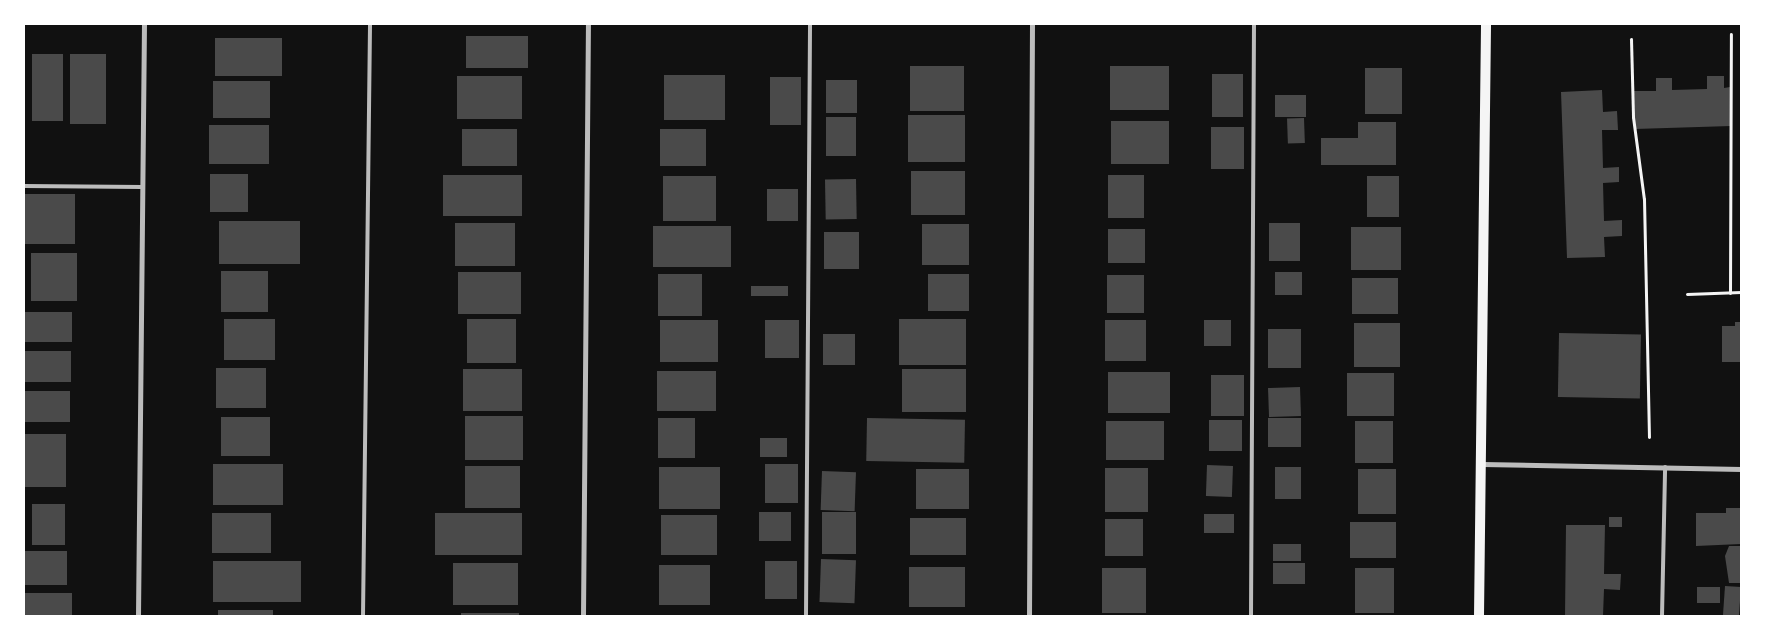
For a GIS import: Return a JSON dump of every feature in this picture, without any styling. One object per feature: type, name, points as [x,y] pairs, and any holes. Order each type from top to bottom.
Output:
[{"type":"main road","points":[[1479,616],[1486,24]]},
{"type":"street","points":[[138,616],[144,24]]},
{"type":"street","points":[[583,616],[588,24]]},
{"type":"street","points":[[1029,616],[1032,24]]},
{"type":"street","points":[[1482,464],[1741,469]]},
{"type":"lane","points":[[363,616],[370,24]]},
{"type":"lane","points":[[806,616],[810,24]]},
{"type":"lane","points":[[1251,616],[1254,24]]},
{"type":"lane","points":[[24,186],[142,187]]},
{"type":"lane","points":[[1662,616],[1664,467]]},
{"type":"path","points":[[1730,293],[1731,34]]},
{"type":"path","points":[[1631,39],[1633,117],[1644,199],[1649,437]]},
{"type":"path","points":[[1688,294],[1741,292]]},
{"type":"building","points":[[466,36],[528,36],[528,68],[466,68]]},
{"type":"building","points":[[215,38],[282,38],[282,76],[215,76]]},
{"type":"building","points":[[32,54],[63,54],[63,121],[32,121]]},
{"type":"building","points":[[70,54],[106,54],[106,124],[70,124]]},
{"type":"building","points":[[910,66],[964,66],[964,111],[910,111]]},
{"type":"building","points":[[1110,66],[1169,66],[1169,110],[1110,110]]},
{"type":"building","points":[[1365,68],[1402,68],[1402,114],[1365,114]]},
{"type":"building","points":[[1212,74],[1243,74],[1243,117],[1212,117]]},
{"type":"building","points":[[664,75],[725,75],[725,120],[664,120]]},
{"type":"building","points":[[457,76],[522,76],[522,119],[457,119]]},
{"type":"building","points":[[1707,76],[1724,76],[1724,88],[1730,87],[1731,126],[1635,129],[1634,91],[1656,91],[1656,78],[1672,78],[1672,90],[1707,89]]},
{"type":"building","points":[[770,77],[801,77],[801,125],[770,125]]},
{"type":"building","points":[[826,80],[857,80],[857,113],[826,113]]},
{"type":"building","points":[[213,81],[270,81],[270,118],[213,118]]},
{"type":"building","points":[[1602,90],[1603,112],[1617,111],[1618,130],[1602,130],[1603,168],[1619,167],[1619,182],[1603,183],[1604,221],[1622,220],[1622,236],[1604,237],[1605,257],[1567,258],[1561,92]]},
{"type":"building","points":[[1275,95],[1306,95],[1306,117],[1275,117]]},
{"type":"building","points":[[908,115],[965,115],[965,162],[908,162]]},
{"type":"building","points":[[826,117],[856,117],[856,156],[826,156]]},
{"type":"building","points":[[1304,118],[1305,143],[1288,144],[1287,119]]},
{"type":"building","points":[[1111,121],[1169,121],[1169,164],[1111,164]]},
{"type":"building","points":[[1358,122],[1396,122],[1396,165],[1321,165],[1321,138],[1358,138]]},
{"type":"building","points":[[209,125],[269,125],[269,164],[209,164]]},
{"type":"building","points":[[1211,127],[1244,127],[1244,169],[1211,169]]},
{"type":"building","points":[[462,129],[517,129],[517,166],[462,166]]},
{"type":"building","points":[[660,129],[706,129],[706,166],[660,166]]},
{"type":"building","points":[[911,171],[965,171],[965,215],[911,215]]},
{"type":"building","points":[[210,174],[248,174],[248,212],[210,212]]},
{"type":"building","points":[[443,175],[522,175],[522,216],[443,216]]},
{"type":"building","points":[[1108,175],[1144,175],[1144,218],[1108,218]]},
{"type":"building","points":[[663,176],[716,176],[716,221],[663,221]]},
{"type":"building","points":[[1367,176],[1399,176],[1399,217],[1367,217]]},
{"type":"building","points":[[856,179],[857,219],[826,220],[825,180]]},
{"type":"building","points":[[767,189],[798,189],[798,221],[767,221]]},
{"type":"building","points":[[24,194],[75,194],[75,244],[24,244]]},
{"type":"building","points":[[219,221],[300,221],[300,264],[219,264]]},
{"type":"building","points":[[455,223],[515,223],[515,266],[455,266]]},
{"type":"building","points":[[1269,223],[1300,223],[1300,261],[1269,261]]},
{"type":"building","points":[[922,224],[969,224],[969,265],[922,265]]},
{"type":"building","points":[[653,226],[731,226],[731,267],[653,267]]},
{"type":"building","points":[[1351,227],[1401,227],[1401,270],[1351,270]]},
{"type":"building","points":[[1108,229],[1145,229],[1145,263],[1108,263]]},
{"type":"building","points":[[824,232],[859,232],[859,269],[824,269]]},
{"type":"building","points":[[31,253],[77,253],[77,301],[31,301]]},
{"type":"building","points":[[221,271],[268,271],[268,312],[221,312]]},
{"type":"building","points":[[458,272],[521,272],[521,314],[458,314]]},
{"type":"building","points":[[1275,272],[1302,272],[1302,295],[1275,295]]},
{"type":"building","points":[[658,274],[702,274],[702,316],[658,316]]},
{"type":"building","points":[[928,274],[969,274],[969,311],[928,311]]},
{"type":"building","points":[[1107,275],[1144,275],[1144,313],[1107,313]]},
{"type":"building","points":[[1352,278],[1398,278],[1398,314],[1352,314]]},
{"type":"building","points":[[751,286],[788,286],[788,296],[751,296]]},
{"type":"building","points":[[24,312],[72,312],[72,342],[24,342]]},
{"type":"building","points":[[224,319],[275,319],[275,360],[224,360]]},
{"type":"building","points":[[467,319],[516,319],[516,363],[467,363]]},
{"type":"building","points":[[899,319],[966,319],[966,365],[899,365]]},
{"type":"building","points":[[660,320],[718,320],[718,362],[660,362]]},
{"type":"building","points":[[765,320],[799,320],[799,358],[765,358]]},
{"type":"building","points":[[1105,320],[1146,320],[1146,361],[1105,361]]},
{"type":"building","points":[[1204,320],[1231,320],[1231,346],[1204,346]]},
{"type":"building","points":[[1735,322],[1741,322],[1741,362],[1722,362],[1722,326],[1735,326]]},
{"type":"building","points":[[1354,323],[1400,323],[1400,367],[1354,367]]},
{"type":"building","points":[[1268,329],[1301,329],[1301,368],[1268,368]]},
{"type":"building","points":[[1559,333],[1641,334],[1640,398],[1558,397]]},
{"type":"building","points":[[823,334],[855,334],[855,365],[823,365]]},
{"type":"building","points":[[24,351],[71,351],[71,382],[24,382]]},
{"type":"building","points":[[216,368],[266,368],[266,408],[216,408]]},
{"type":"building","points":[[463,369],[522,369],[522,411],[463,411]]},
{"type":"building","points":[[902,369],[966,369],[966,412],[902,412]]},
{"type":"building","points":[[657,371],[716,371],[716,411],[657,411]]},
{"type":"building","points":[[1108,372],[1170,372],[1170,413],[1108,413]]},
{"type":"building","points":[[1347,373],[1394,373],[1394,416],[1347,416]]},
{"type":"building","points":[[1211,375],[1244,375],[1244,416],[1211,416]]},
{"type":"building","points":[[1300,387],[1301,416],[1269,417],[1268,388]]},
{"type":"building","points":[[24,391],[70,391],[70,422],[24,422]]},
{"type":"building","points":[[465,416],[523,416],[523,460],[465,460]]},
{"type":"building","points":[[221,417],[270,417],[270,456],[221,456]]},
{"type":"building","points":[[658,418],[695,418],[695,458],[658,458]]},
{"type":"building","points":[[867,418],[965,420],[964,463],[866,461]]},
{"type":"building","points":[[1268,418],[1301,418],[1301,447],[1268,447]]},
{"type":"building","points":[[1209,420],[1242,420],[1242,451],[1209,451]]},
{"type":"building","points":[[1106,421],[1164,421],[1164,460],[1106,460]]},
{"type":"building","points":[[1355,421],[1393,421],[1393,463],[1355,463]]},
{"type":"building","points":[[24,434],[66,434],[66,487],[24,487]]},
{"type":"building","points":[[760,438],[787,438],[787,457],[760,457]]},
{"type":"building","points":[[213,464],[283,464],[283,505],[213,505]]},
{"type":"building","points":[[765,464],[798,464],[798,503],[765,503]]},
{"type":"building","points":[[1207,465],[1233,466],[1232,497],[1206,496]]},
{"type":"building","points":[[465,466],[520,466],[520,508],[465,508]]},
{"type":"building","points":[[659,467],[720,467],[720,509],[659,509]]},
{"type":"building","points":[[1275,467],[1301,467],[1301,499],[1275,499]]},
{"type":"building","points":[[1105,468],[1148,468],[1148,512],[1105,512]]},
{"type":"building","points":[[916,469],[969,469],[969,509],[916,509]]},
{"type":"building","points":[[1358,469],[1396,469],[1396,514],[1358,514]]},
{"type":"building","points":[[822,471],[856,472],[855,511],[821,510]]},
{"type":"building","points":[[32,504],[65,504],[65,545],[32,545]]},
{"type":"building","points":[[1726,508],[1741,508],[1741,544],[1696,546],[1696,513],[1726,513]]},
{"type":"building","points":[[759,512],[791,512],[791,541],[759,541]]},
{"type":"building","points":[[822,512],[856,512],[856,554],[822,554]]},
{"type":"building","points":[[212,513],[271,513],[271,553],[212,553]]},
{"type":"building","points":[[435,513],[522,513],[522,555],[435,555]]},
{"type":"building","points":[[1204,514],[1234,514],[1234,533],[1204,533]]},
{"type":"building","points":[[661,515],[717,515],[717,555],[661,555]]},
{"type":"building","points":[[1609,517],[1622,517],[1622,527],[1609,527]]},
{"type":"building","points":[[910,518],[966,518],[966,555],[910,555]]},
{"type":"building","points":[[1105,519],[1143,519],[1143,556],[1105,556]]},
{"type":"building","points":[[1350,522],[1396,522],[1396,558],[1350,558]]},
{"type":"building","points":[[1566,525],[1605,525],[1604,574],[1621,574],[1620,590],[1604,589],[1603,616],[1565,616]]},
{"type":"building","points":[[1273,544],[1301,544],[1301,561],[1273,561]]},
{"type":"building","points":[[1729,546],[1741,546],[1741,583],[1729,583],[1725,556]]},
{"type":"building","points":[[24,551],[67,551],[67,585],[24,585]]},
{"type":"building","points":[[821,559],[856,560],[854,603],[819,602]]},
{"type":"building","points":[[213,561],[301,561],[301,602],[213,602]]},
{"type":"building","points":[[765,561],[797,561],[797,599],[765,599]]},
{"type":"building","points":[[453,563],[518,563],[518,605],[453,605]]},
{"type":"building","points":[[1273,563],[1305,563],[1305,584],[1273,584]]},
{"type":"building","points":[[659,565],[710,565],[710,605],[659,605]]},
{"type":"building","points":[[909,567],[965,567],[965,607],[909,607]]},
{"type":"building","points":[[1102,568],[1146,568],[1146,613],[1102,613]]},
{"type":"building","points":[[1355,568],[1394,568],[1394,613],[1355,613]]},
{"type":"building","points":[[1725,586],[1741,587],[1739,616],[1723,616]]},
{"type":"building","points":[[1697,587],[1720,587],[1720,603],[1697,603]]},
{"type":"building","points":[[24,593],[72,593],[72,616],[24,616]]},
{"type":"building","points":[[218,610],[273,610],[273,616],[218,616]]},
{"type":"building","points":[[461,613],[519,613],[519,616],[461,616]]}]
